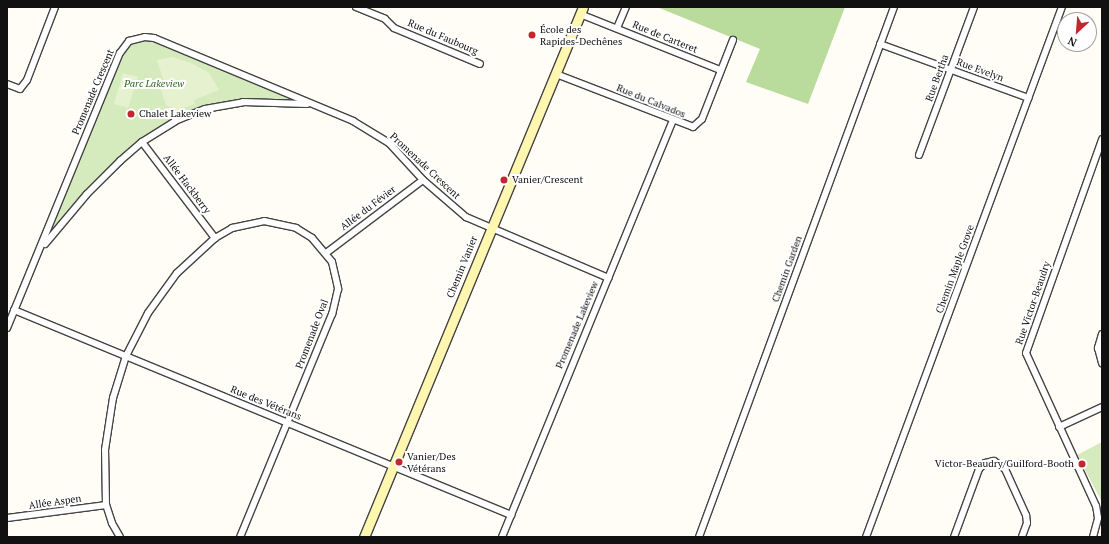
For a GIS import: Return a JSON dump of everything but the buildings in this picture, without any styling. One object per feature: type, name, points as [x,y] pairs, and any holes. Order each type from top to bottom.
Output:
[{"type":"street","points":[[7,84],[20,89],[27,80],[55,7]]},
{"type":"street","name":"Rue du Faubourg","points":[[356,7],[385,19],[394,28],[480,64]]},
{"type":"street","points":[[617,28],[626,7]]},
{"type":"street","name":"Chemin Garden","points":[[699,537],[894,7]]},
{"type":"street","name":"Rue Bertha","points":[[919,155],[974,7]]},
{"type":"street","name":"Chemin Maple Grove","points":[[866,537],[1062,7]]},
{"type":"street","name":"Rue de Carteret","points":[[581,10],[617,28],[720,70]]},
{"type":"street","name":"Chemin Vanier","points":[[364,537],[490,229],[556,74],[581,10]]},
{"type":"street","name":"Promenade Crescent","points":[[7,328],[120,53],[129,41],[136,38],[154,38],[353,121],[388,143],[423,180],[466,217],[490,229],[608,278]]},
{"type":"street","name":"Rue du Calvados","points":[[556,74],[689,127],[700,123],[733,40]]},
{"type":"street","name":"Rue Evelyn","points":[[880,44],[1028,98]]},
{"type":"street","name":"Promenade Crescent","points":[[40,250],[87,194],[142,142],[175,121],[218,106],[271,102],[316,105]]},
{"type":"street","name":"Promenade Lakeview","points":[[502,537],[673,121]]},
{"type":"street","name":"Rue Victor-Beaudry","points":[[1093,537],[1098,518],[1096,506],[1029,362],[1027,348],[1102,139]]},
{"type":"street","name":"Allée Hackberry","points":[[142,142],[216,238]]},
{"type":"street","name":"Allée du Févier","points":[[326,253],[423,180]]},
{"type":"street","name":"Promenade Oval","points":[[120,537],[112,524],[106,505],[105,450],[113,398],[126,356],[162,292],[177,273],[216,238],[247,223],[264,221],[280,222],[312,238],[326,253],[337,276],[336,300],[240,537]]},
{"type":"street","name":"Rue des Vétérans","points":[[14,310],[511,515]]},
{"type":"street","points":[[1102,334],[1098,348],[1102,362]]},
{"type":"street","points":[[1059,427],[1102,407]]},
{"type":"street","points":[[954,537],[979,469],[985,463],[994,462],[1005,469],[1026,515],[1027,523],[1022,537]]},
{"type":"street","name":"Allée Aspen","points":[[7,518],[106,505]]},
{"type":"green space","points":[[657,7],[845,7],[808,104],[746,82],[760,49]]},
{"type":"green space","name":"Parc Lakeview","points":[[145,37],[316,105],[224,105],[175,121],[120,161],[40,250],[124,46]]},
{"type":"green space","points":[[172,57],[191,63],[209,73],[219,90],[194,100],[195,104],[177,110],[166,105],[160,87],[165,85],[157,60]]},
{"type":"green space","points":[[123,73],[138,77],[128,108],[114,104]]},
{"type":"green space","points":[[1102,442],[1102,502],[1077,455]]},
{"type":"place","name":"École des Rapides-Dechênes","points":[[532,35]]},
{"type":"place","name":"Chalet Lakeview","points":[[131,114]]},
{"type":"place","name":"Vanier/Crescent","points":[[504,180]]},
{"type":"place","name":"Vanier/Des Vétérans","points":[[399,462]]},
{"type":"place","name":"Victor-Beaudry/Guilford-Booth","points":[[1082,464]]}]
